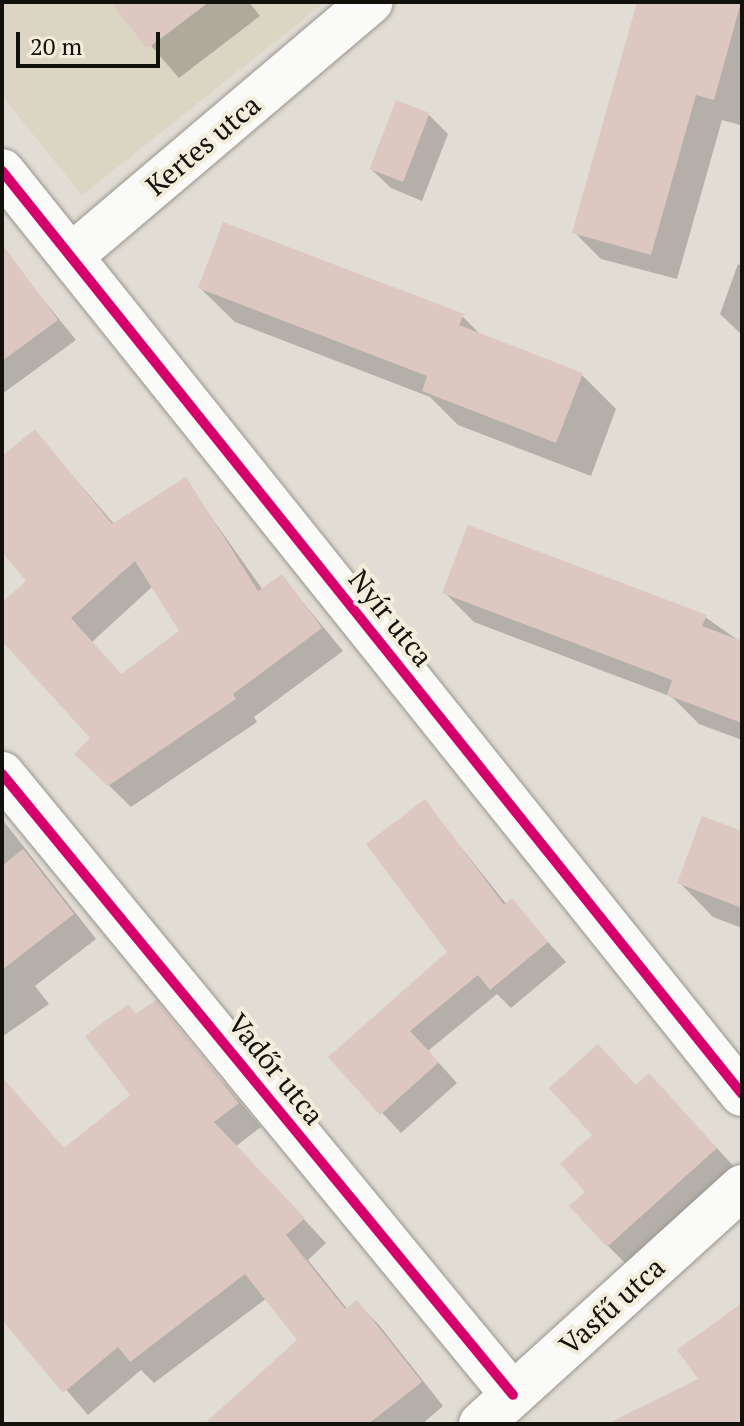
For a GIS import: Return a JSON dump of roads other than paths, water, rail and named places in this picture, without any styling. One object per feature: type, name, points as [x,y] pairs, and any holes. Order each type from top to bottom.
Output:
[{"type":"street","name":"Kertes utca","points":[[71,256],[371,2]]},
{"type":"street","name":"Nyír utca","points":[[2,171],[742,1094]]},
{"type":"street","name":"Vadőr utca","points":[[2,774],[513,1395]]},
{"type":"street","name":"Vasfű utca","points":[[481,1424],[742,1187]]}]
